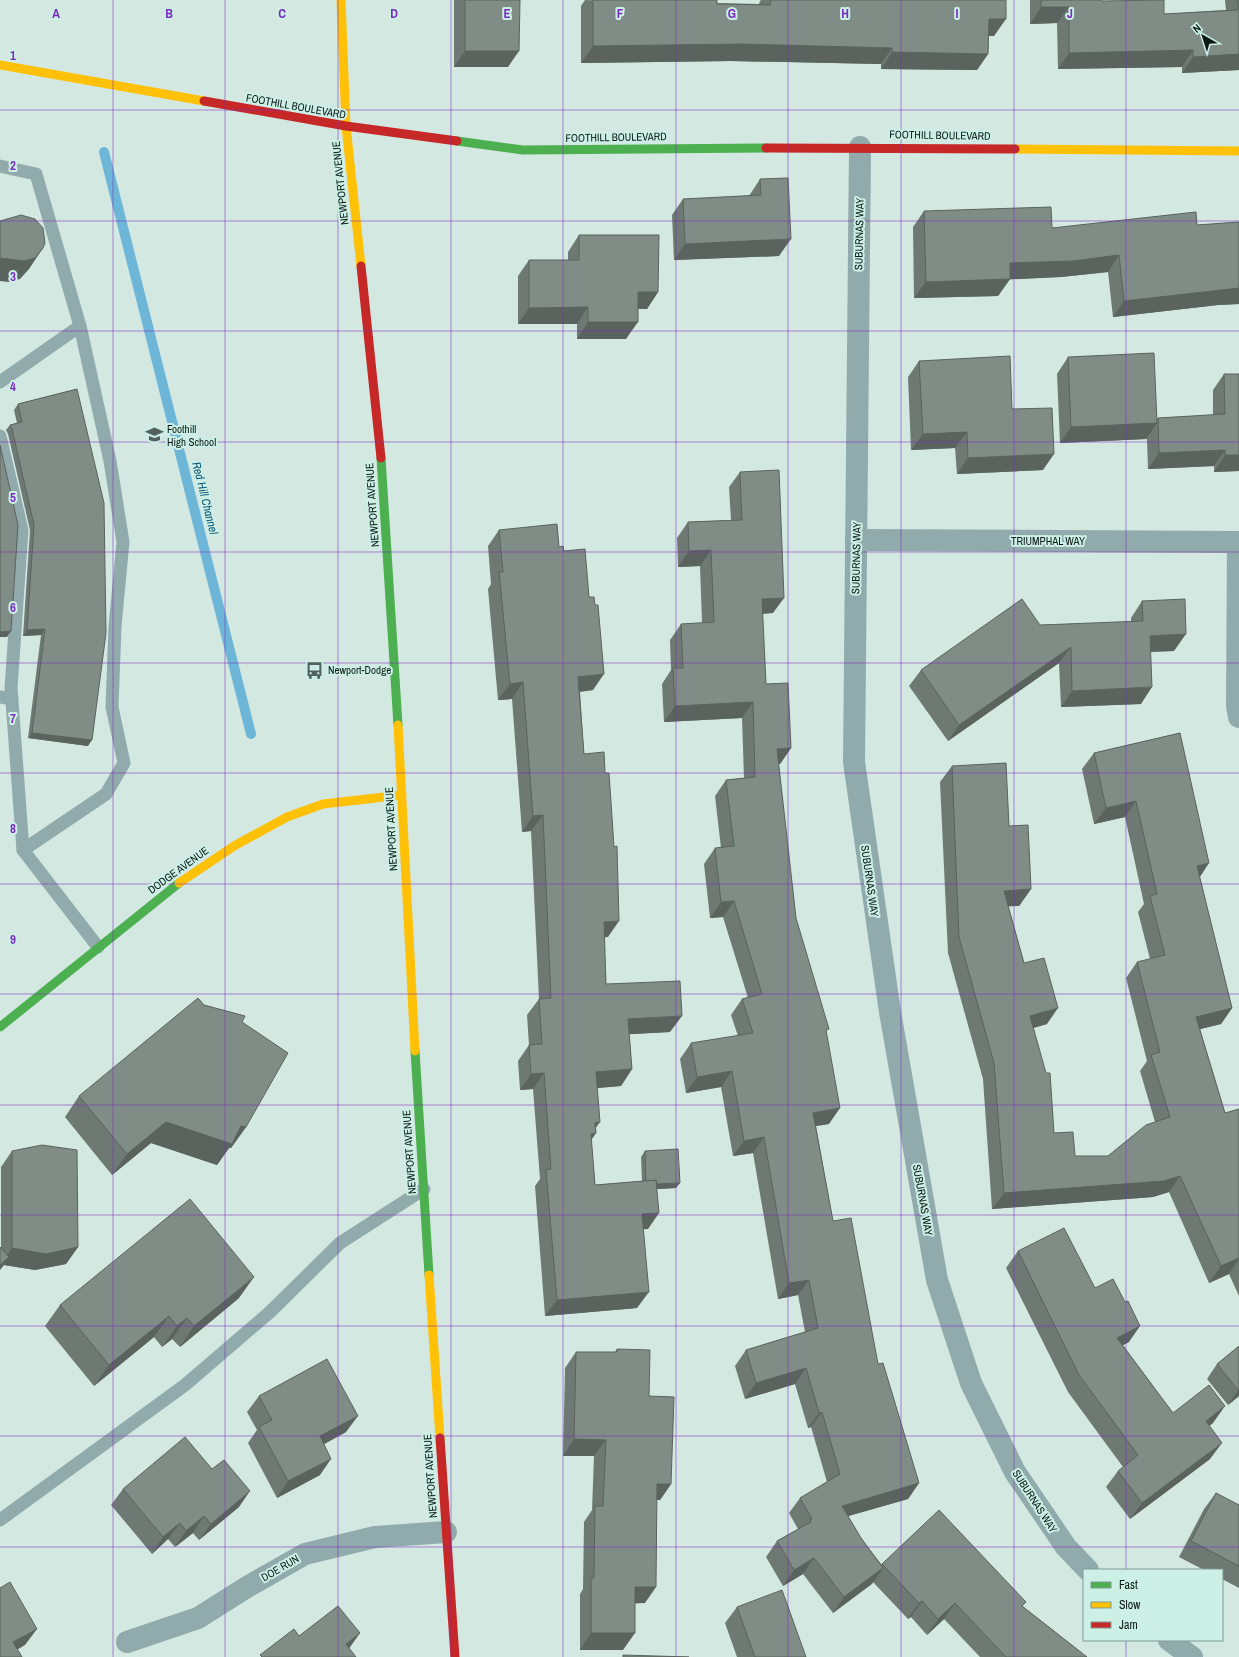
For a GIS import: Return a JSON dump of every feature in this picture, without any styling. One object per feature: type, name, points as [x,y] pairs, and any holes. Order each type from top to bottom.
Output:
[{"type":"street","name":"NEWPORT AVENUE","points":[[341,0],[346,126],[381,458],[402,795],[414,1041],[455,1657]]},
{"type":"street","name":"FOOTHILL BOULEVARD","points":[[0,65],[346,126],[523,150],[860,146],[1239,151]]},
{"type":"street","name":"SUBURNAS WAY","points":[[860,146],[854,762],[890,1012],[937,1280],[971,1382],[1015,1472],[1066,1547],[1087,1569]]},
{"type":"street","name":"TRIUMPHAL WAY","points":[[856,540],[1239,542]]},
{"type":"street","points":[[1239,542],[1237,706],[1239,717]]},
{"type":"street","name":"DODGE AVENUE","points":[[2,1020],[98,947],[190,874],[234,846],[287,817],[308,808],[323,804],[402,795]]},
{"type":"street","name":"DOE RUN","points":[[127,1642],[198,1618],[247,1587],[305,1554],[375,1537],[446,1532]]},
{"type":"street","points":[[1170,1641],[1192,1657]]},
{"type":"lane","points":[[0,166],[36,174],[80,326],[110,461],[123,542],[115,626],[112,707],[124,763],[106,794],[23,850]]},
{"type":"lane","points":[[0,382],[80,326]]},
{"type":"lane","points":[[0,436],[22,530],[11,688],[6,698],[23,850],[98,947]]},
{"type":"lane","points":[[0,1520],[185,1385],[270,1312],[340,1243],[424,1189]]},
{"type":"building","points":[[465,0],[520,0],[519,51],[465,51]]},
{"type":"building","points":[[593,0],[717,0],[717,4],[770,5],[771,0],[1006,0],[1006,19],[989,19],[988,54],[892,52],[892,48],[742,44],[593,46]]},
{"type":"building","points":[[1041,0],[1164,0],[1164,14],[1238,10],[1237,0],[1239,0],[1239,54],[1193,57],[1193,50],[1069,53],[1069,7],[1041,7]]},
{"type":"building","points":[[788,178],[791,239],[685,244],[683,199],[761,195],[760,179]]},
{"type":"building","points":[[1051,207],[1052,228],[1196,212],[1197,225],[1239,222],[1239,288],[1124,301],[1119,255],[1073,261],[1010,263],[1010,279],[926,282],[924,211]]},
{"type":"building","points":[[21,215],[35,219],[43,228],[45,243],[43,248],[35,258],[24,261],[0,258],[0,221]]},
{"type":"building","points":[[579,235],[659,235],[658,292],[638,292],[638,322],[588,322],[588,307],[529,308],[529,260],[579,260]]},
{"type":"building","points":[[1154,353],[1157,423],[1071,427],[1068,357]]},
{"type":"building","points":[[1010,356],[1012,409],[1052,408],[1054,454],[968,458],[967,432],[923,434],[919,361]]},
{"type":"building","points":[[1224,374],[1239,374],[1239,455],[1225,455],[1225,450],[1159,453],[1158,418],[1225,414]]},
{"type":"building","points":[[77,389],[104,503],[106,633],[92,740],[32,733],[45,629],[27,630],[34,525],[10,425],[22,422],[18,404]]},
{"type":"building","points":[[0,445],[18,525],[11,631],[0,632]]},
{"type":"building","points":[[779,470],[784,598],[762,599],[766,684],[788,683],[791,748],[777,749],[796,918],[829,1029],[826,1030],[840,1108],[813,1113],[833,1221],[851,1218],[878,1364],[883,1363],[919,1483],[842,1506],[861,1538],[883,1568],[844,1597],[814,1558],[794,1570],[777,1541],[811,1522],[810,1520],[812,1519],[800,1498],[840,1474],[822,1412],[819,1413],[806,1368],[756,1383],[746,1350],[818,1328],[809,1280],[789,1283],[764,1137],[744,1141],[732,1071],[697,1077],[691,1043],[753,1033],[742,999],[762,994],[734,901],[721,902],[715,848],[734,846],[726,780],[755,777],[753,702],[675,706],[673,668],[683,668],[681,624],[714,622],[711,550],[689,551],[688,522],[742,520],[740,472]]},
{"type":"building","points":[[557,524],[559,547],[563,546],[564,551],[585,549],[589,597],[594,597],[595,605],[598,605],[604,674],[578,677],[584,754],[604,752],[605,773],[609,773],[614,847],[617,846],[619,921],[604,922],[606,984],[680,981],[682,1016],[628,1019],[632,1069],[596,1072],[600,1122],[595,1123],[596,1133],[591,1134],[595,1185],[656,1180],[659,1213],[642,1214],[649,1292],[557,1300],[546,1170],[551,1169],[544,1073],[531,1074],[529,1045],[542,1044],[539,999],[551,998],[543,815],[533,816],[523,682],[510,684],[499,572],[503,572],[499,530]]},
{"type":"building","points":[[1022,599],[1040,625],[1143,621],[1142,601],[1185,599],[1186,634],[1150,636],[1152,687],[1072,691],[1071,647],[959,725],[921,670]]},
{"type":"building","points":[[1180,733],[1209,863],[1197,866],[1232,1008],[1196,1017],[1225,1113],[1239,1109],[1239,1258],[1221,1266],[1180,1176],[1164,1181],[1004,1193],[994,1063],[959,937],[952,766],[1006,763],[1009,826],[1028,825],[1031,889],[1004,891],[1024,963],[1044,958],[1058,1008],[1030,1016],[1046,1073],[1050,1073],[1054,1133],[1073,1132],[1075,1156],[1108,1156],[1146,1125],[1170,1117],[1151,1055],[1160,1052],[1137,962],[1165,955],[1150,896],[1157,894],[1136,801],[1106,808],[1094,753]]},
{"type":"building","points":[[198,998],[204,1005],[245,1016],[242,1022],[288,1053],[246,1127],[241,1126],[232,1144],[166,1122],[127,1154],[79,1096]]},
{"type":"building","points":[[42,1145],[77,1150],[78,1247],[46,1254],[12,1248],[12,1151]]},
{"type":"building","points":[[678,1149],[680,1183],[657,1184],[656,1180],[646,1181],[645,1151]]},
{"type":"building","points":[[190,1199],[254,1277],[194,1326],[187,1318],[177,1326],[169,1316],[109,1365],[60,1305]]},
{"type":"building","points":[[1064,1228],[1095,1288],[1113,1279],[1125,1302],[1128,1301],[1140,1326],[1117,1338],[1173,1413],[1209,1385],[1225,1406],[1206,1421],[1222,1443],[1142,1503],[1118,1471],[1138,1455],[1079,1375],[1018,1251]]},
{"type":"building","points":[[0,1247],[9,1257],[0,1265]]},
{"type":"building","points":[[1239,1346],[1239,1389],[1238,1390],[1217,1364]]},
{"type":"building","points":[[617,1349],[650,1350],[649,1396],[674,1397],[671,1484],[657,1484],[656,1587],[635,1587],[635,1633],[591,1633],[591,1578],[594,1578],[595,1506],[603,1506],[606,1440],[574,1439],[576,1352],[617,1352]]},
{"type":"building","points":[[327,1359],[358,1416],[320,1436],[331,1459],[288,1481],[259,1427],[272,1420],[259,1396]]},
{"type":"building","points":[[185,1437],[212,1469],[224,1460],[250,1491],[211,1524],[204,1516],[186,1531],[180,1523],[163,1537],[123,1489]]},
{"type":"building","points":[[1216,1493],[1239,1505],[1239,1566],[1191,1541]]},
{"type":"building","points":[[939,1510],[1026,1602],[1022,1606],[1087,1657],[1006,1657],[955,1603],[938,1619],[922,1601],[919,1603],[882,1564]]},
{"type":"building","points":[[10,1582],[37,1629],[13,1642],[22,1657],[0,1657],[0,1588]]},
{"type":"building","points":[[782,1590],[806,1657],[755,1657],[737,1607]]},
{"type":"building","points":[[338,1606],[360,1633],[346,1644],[356,1657],[262,1657],[260,1655],[294,1629],[299,1636]]},
{"type":"building","points":[[623,1655],[689,1657],[623,1657]]},
{"type":"waterway","name":"Red Hill Channel","points":[[104,152],[251,734]]},
{"type":"traffic: fast","points":[[457,141],[523,150],[766,148]]},
{"type":"traffic: fast","points":[[381,458],[398,725]]},
{"type":"traffic: fast","points":[[0,1027],[179,883]]},
{"type":"traffic: fast","points":[[415,1051],[429,1275]]},
{"type":"traffic: slow","points":[[341,0],[346,126],[361,266]]},
{"type":"traffic: slow","points":[[0,65],[204,101]]},
{"type":"traffic: slow","points":[[1015,149],[1239,151]]},
{"type":"traffic: slow","points":[[398,725],[415,1051]]},
{"type":"traffic: slow","points":[[179,883],[234,846],[287,817],[323,804],[402,795]]},
{"type":"traffic: slow","points":[[429,1275],[440,1438]]},
{"type":"traffic: jam","points":[[204,101],[346,126],[457,141]]},
{"type":"traffic: jam","points":[[766,148],[1015,149]]},
{"type":"traffic: jam","points":[[361,266],[381,458]]},
{"type":"traffic: jam","points":[[440,1438],[455,1657]]},
{"type":"place","name":"Foothill High School","points":[[154,435]]},
{"type":"place","name":"Newport-Dodge","points":[[315,670]]}]
